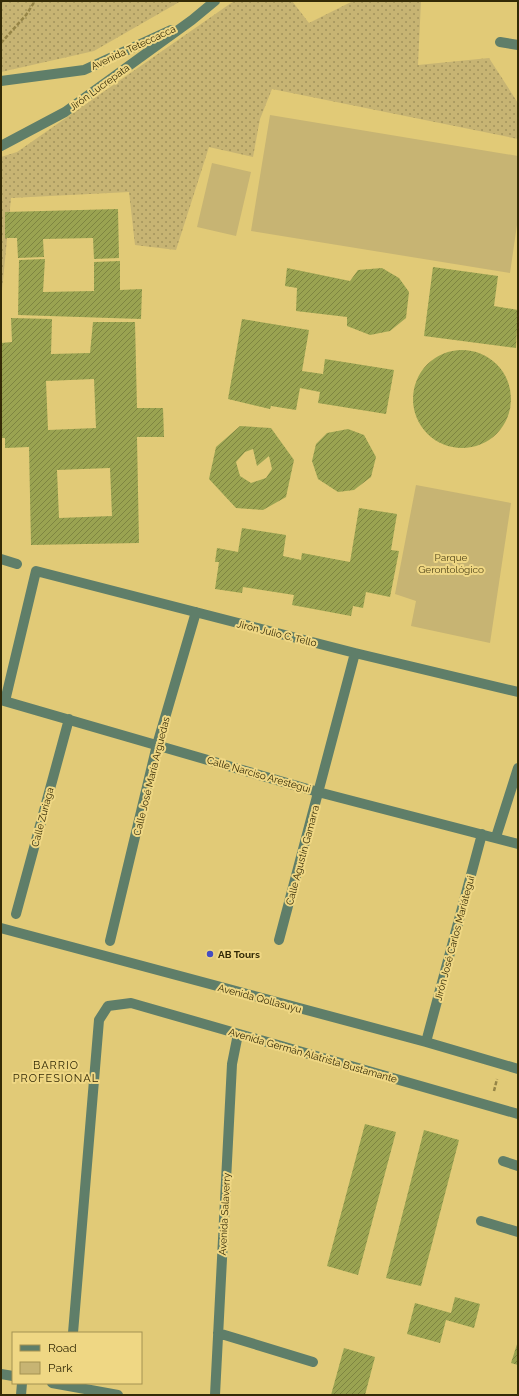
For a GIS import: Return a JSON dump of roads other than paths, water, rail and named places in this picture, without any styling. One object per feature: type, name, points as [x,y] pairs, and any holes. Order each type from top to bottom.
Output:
[{"type":"street","points":[[192,20],[215,1]]},
{"type":"street","name":"Avenida Teteccacca","points":[[1,81],[84,70],[192,20]]},
{"type":"street","name":"Jirón Lucrepata","points":[[1,146],[65,112],[192,20]]},
{"type":"street","points":[[500,42],[518,44]]},
{"type":"street","points":[[1,559],[17,564]]},
{"type":"street","name":"Jirón Julio C. Tello","points":[[3,700],[36,571],[355,653],[518,692]]},
{"type":"street","name":"Calle José María Arguedas","points":[[110,941],[157,745],[196,612]]},
{"type":"street","name":"Calle Agustín Gamarra","points":[[279,940],[355,653]]},
{"type":"street","name":"Calle Narciso Arestegui","points":[[3,700],[318,792],[496,837],[518,844]]},
{"type":"street","name":"Calle Zuriaga","points":[[16,914],[69,719]]},
{"type":"street","points":[[496,837],[518,768]]},
{"type":"street","name":"Jirón José Carlos Mariátegui","points":[[426,1042],[482,834]]},
{"type":"street","name":"Avenida Qollasuyu","points":[[1,928],[426,1042],[518,1069]]},
{"type":"street","name":"Avenida Germán Alatrista Bustamante","points":[[73,1332],[100,1020],[108,1006],[131,1002],[518,1114]]},
{"type":"street","name":"Avenida Salaverry","points":[[215,1395],[232,1064],[238,1034]]},
{"type":"street","points":[[503,1161],[518,1166]]},
{"type":"street","points":[[480,1221],[518,1232]]},
{"type":"street","points":[[218,1333],[313,1362]]},
{"type":"street","points":[[1,1374],[12,1376]]},
{"type":"street","points":[[21,1395],[22,1384]]},
{"type":"street","points":[[69,1384],[118,1395]]},
{"type":"place","name":"AB Tours","points":[[210,954]]},
{"type":"district","name":"BARRIO PROFESIONAL","points":[[56,1071]]},
{"type":"park label","name":"Parque Gerontológico","points":[[451,562]]}]
